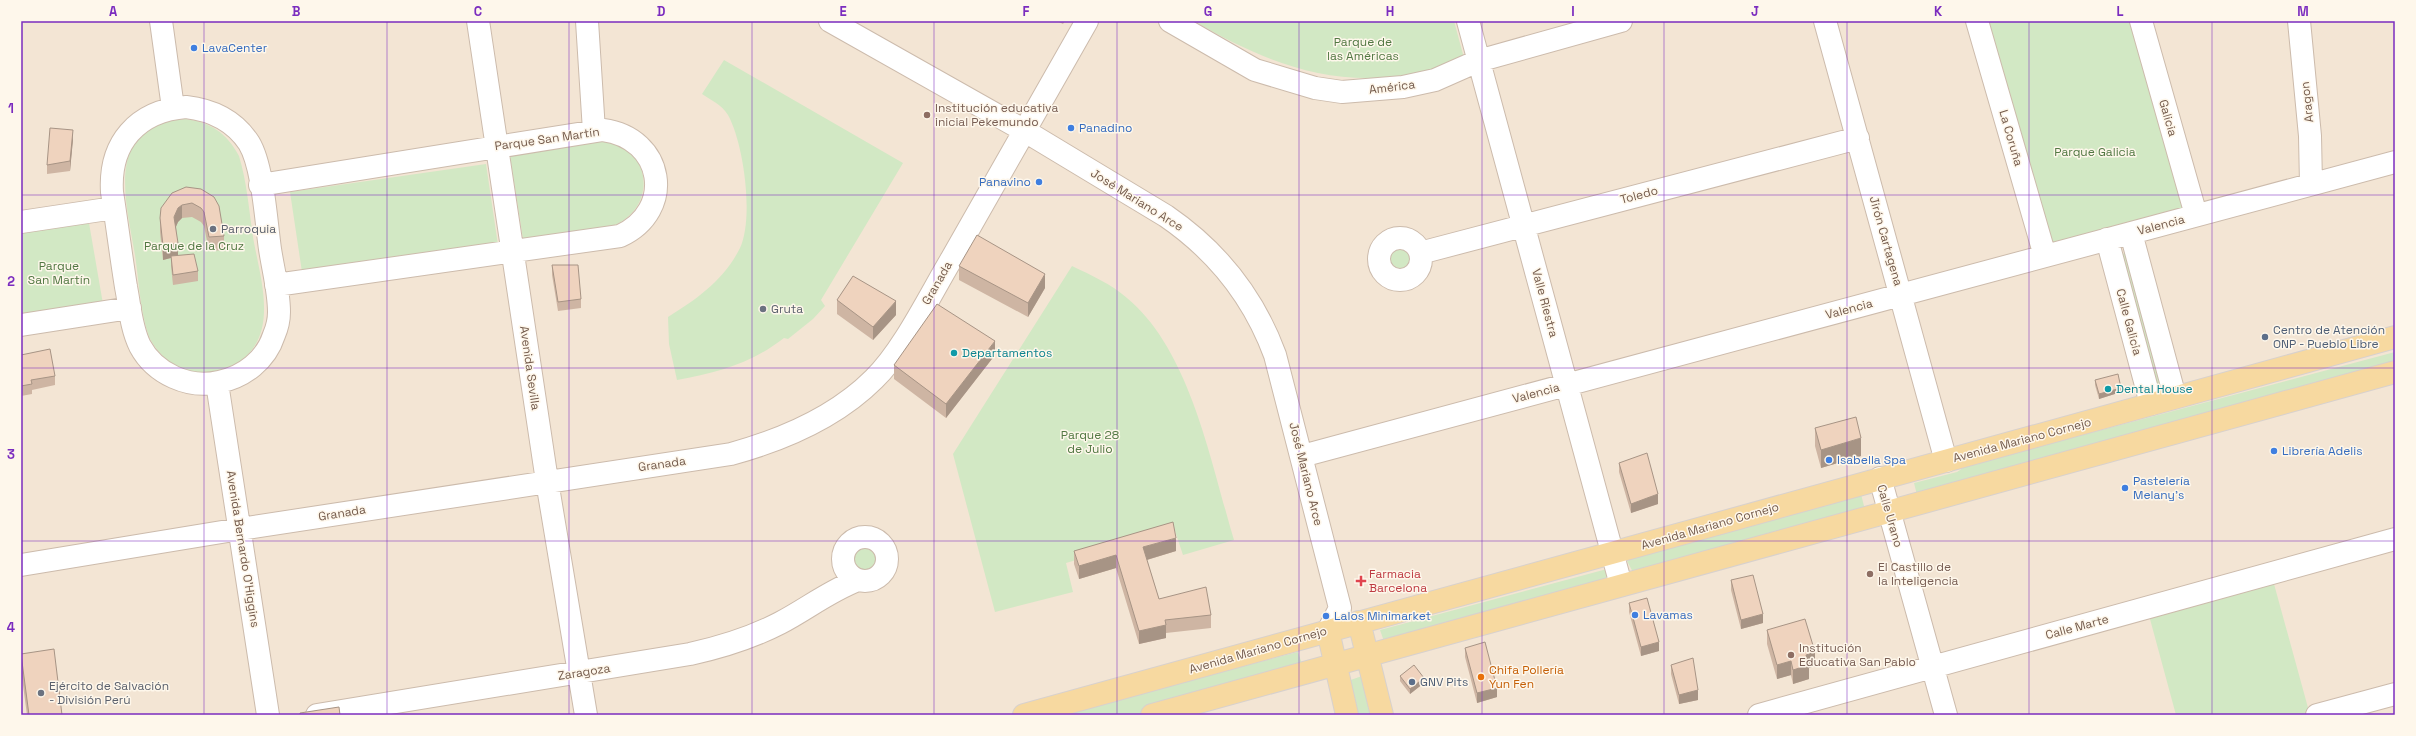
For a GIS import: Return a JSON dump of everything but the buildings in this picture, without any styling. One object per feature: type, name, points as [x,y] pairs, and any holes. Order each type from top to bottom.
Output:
[{"type":"main road","name":"Avenida Mariano Cornejo","points":[[1024,715],[2395,336]]},
{"type":"main road","points":[[1152,715],[1202,708],[1336,664],[2395,372]]},
{"type":"main road","points":[[1360,622],[1382,715]]},
{"type":"main road","points":[[1328,631],[1347,715]]},
{"type":"street","points":[[161,21],[173,108]]},
{"type":"street","name":"Avenida Sevilla","points":[[478,21],[514,251],[547,481],[586,715]]},
{"type":"street","points":[[587,21],[594,131]]},
{"type":"street","name":"José Mariano Arce","points":[[830,21],[1025,131],[1184,228],[1231,275],[1251,303],[1266,330],[1275,355],[1340,608]]},
{"type":"street","name":"Granada","points":[[21,565],[547,481],[731,454],[785,436],[856,395],[875,379],[892,357],[1025,131],[1086,21]]},
{"type":"street","name":"América","points":[[1170,21],[1255,70],[1315,88],[1342,92],[1403,87],[1435,80],[1478,61],[1621,21]]},
{"type":"street","name":"Valle Riestra","points":[[1468,21],[1621,585]]},
{"type":"street","name":"Jirón Cartagena","points":[[1825,21],[1946,461]]},
{"type":"street","name":"La Coruña","points":[[1977,21],[2045,256]]},
{"type":"street","name":"Galicia","points":[[2141,21],[2196,215]]},
{"type":"street","name":"Aragon","points":[[2299,21],[2310,136],[2311,184]]},
{"type":"street","points":[[173,108],[199,108],[221,117],[233,125],[249,144],[255,156],[260,185],[279,312],[277,324],[268,348],[251,367],[229,380],[204,384],[179,379],[157,366],[141,347],[135,336],[114,208],[111,179],[116,154],[122,143],[138,124],[161,111],[173,108]]},
{"type":"street","name":"Parque San Martín","points":[[260,185],[594,131],[612,131],[624,135],[636,142],[647,155],[654,171],[656,184],[655,197],[648,213],[636,227],[620,236],[276,284]]},
{"type":"street","name":"Toledo","points":[[1420,253],[1858,138]]},
{"type":"street","name":"Valencia","points":[[1302,456],[2395,162]]},
{"type":"street","points":[[21,222],[114,208]]},
{"type":"street","name":"Calle Galicia","points":[[2131,233],[2175,397]]},
{"type":"street","name":"Calle Galicia","points":[[2107,239],[2151,404]]},
{"type":"street","points":[[21,325],[130,308]]},
{"type":"street","name":"Avenida Bernardo O'Higgins","points":[[217,383],[268,715]]},
{"type":"street","name":"Calle Urano","points":[[1880,478],[1946,715]]},
{"type":"street","name":"Calle Marte","points":[[1759,715],[1798,710],[1932,667],[2395,539]]},
{"type":"street","name":"Zaragoza","points":[[317,715],[690,654],[723,646],[752,637],[782,622],[836,588],[852,574]]},
{"type":"street","points":[[1328,631],[1340,608],[1360,622]]},
{"type":"street","points":[[2317,715],[2395,694]]},
{"type":"shaded area","points":[[21,21],[2395,21],[2395,715],[21,715]]},
{"type":"green space","name":"Parque de las Américas","points":[[1194,21],[1454,21],[1464,58],[1423,72],[1386,77],[1357,78],[1328,75],[1301,69],[1273,60],[1220,36]]},
{"type":"green space","name":"Parque Galicia","points":[[1989,21],[2130,21],[2183,209],[2050,245]]},
{"type":"green space","points":[[724,60],[903,163],[821,300],[825,306],[813,319],[788,339],[784,338],[772,347],[734,366],[677,380],[669,344],[668,317],[699,296],[718,279],[734,259],[740,248],[744,235],[747,200],[743,162],[739,144],[734,128],[726,111],[702,94]]},
{"type":"green space","name":"Parque de la Cruz","points":[[185,119],[202,123],[217,130],[229,141],[239,156],[246,186],[264,304],[263,321],[259,336],[252,350],[235,365],[221,371],[211,373],[192,372],[170,362],[158,351],[149,337],[142,307],[127,212],[125,190],[126,169],[131,150],[141,135],[159,124]]},
{"type":"green space","points":[[597,141],[615,144],[629,152],[639,163],[643,177],[643,192],[637,206],[626,218],[610,227],[523,239],[510,156]]},
{"type":"green space","points":[[486,164],[498,245],[302,272],[290,192]]},
{"type":"green space","name":"Parque San Martín","points":[[89,223],[103,304],[21,317],[21,233]]},
{"type":"green space","points":[[1400,249],[1407,252],[1410,259],[1407,266],[1400,269],[1393,266],[1390,259],[1393,252]]},
{"type":"green space","points":[[2134,252],[2168,386],[2158,388],[2153,384],[2121,254]]},
{"type":"green space","name":"Parque 28 de Julio","points":[[1072,266],[1108,284],[1127,298],[1149,320],[1167,347],[1183,378],[1196,410],[1234,540],[1183,555],[1175,531],[1066,563],[1073,592],[995,612],[953,454]]},
{"type":"green space","points":[[2395,352],[2395,369],[1919,503],[1914,483],[1957,472],[1966,466]]},
{"type":"green space","points":[[1861,494],[1866,514],[1636,578],[1626,559]]},
{"type":"green space","points":[[865,546],[875,550],[879,560],[875,570],[865,574],[855,570],[851,560],[855,550]]},
{"type":"green space","points":[[1607,569],[1611,585],[1386,647],[1380,630]]},
{"type":"green space","points":[[2271,573],[2310,715],[2176,715],[2147,608]]},
{"type":"green space","points":[[1298,652],[1304,670],[1140,715],[1058,715]]},
{"type":"green space","points":[[1362,676],[1370,715],[1350,715],[1342,683]]},
{"type":"place","name":"LavaCenter","points":[[194,48]]},
{"type":"place","name":"Institución educativa inicial Pekemundo","points":[[927,115]]},
{"type":"place","name":"Panadino","points":[[1071,128]]},
{"type":"place","name":"Panavino","points":[[1039,182]]},
{"type":"place","name":"Parroquia","points":[[213,229]]},
{"type":"place","name":"Gruta","points":[[763,309]]},
{"type":"place","name":"Centro de Atención ONP - Pueblo Libre","points":[[2265,337]]},
{"type":"place","name":"Departamentos","points":[[954,353]]},
{"type":"place","name":"Dental House","points":[[2108,389]]},
{"type":"place","name":"Librería Adelis","points":[[2274,451]]},
{"type":"place","name":"Isabella Spa","points":[[1829,460]]},
{"type":"place","name":"Pastelería Melany's","points":[[2125,488]]},
{"type":"place","name":"El Castillo de la Inteligencia","points":[[1870,574]]},
{"type":"place","name":"Farmacia Barcelona","points":[[1361,581]]},
{"type":"place","name":"Lavamas","points":[[1635,615]]},
{"type":"place","name":"Lalos Minimarket","points":[[1326,616]]},
{"type":"place","name":"Institución Educativa San Pablo","points":[[1791,655]]},
{"type":"place","name":"Chifa Pollería Yun Fen","points":[[1481,677]]},
{"type":"place","name":"GNV Pits","points":[[1412,682]]},
{"type":"place","name":"Ejército de Salvación - División Perú","points":[[41,693]]}]
